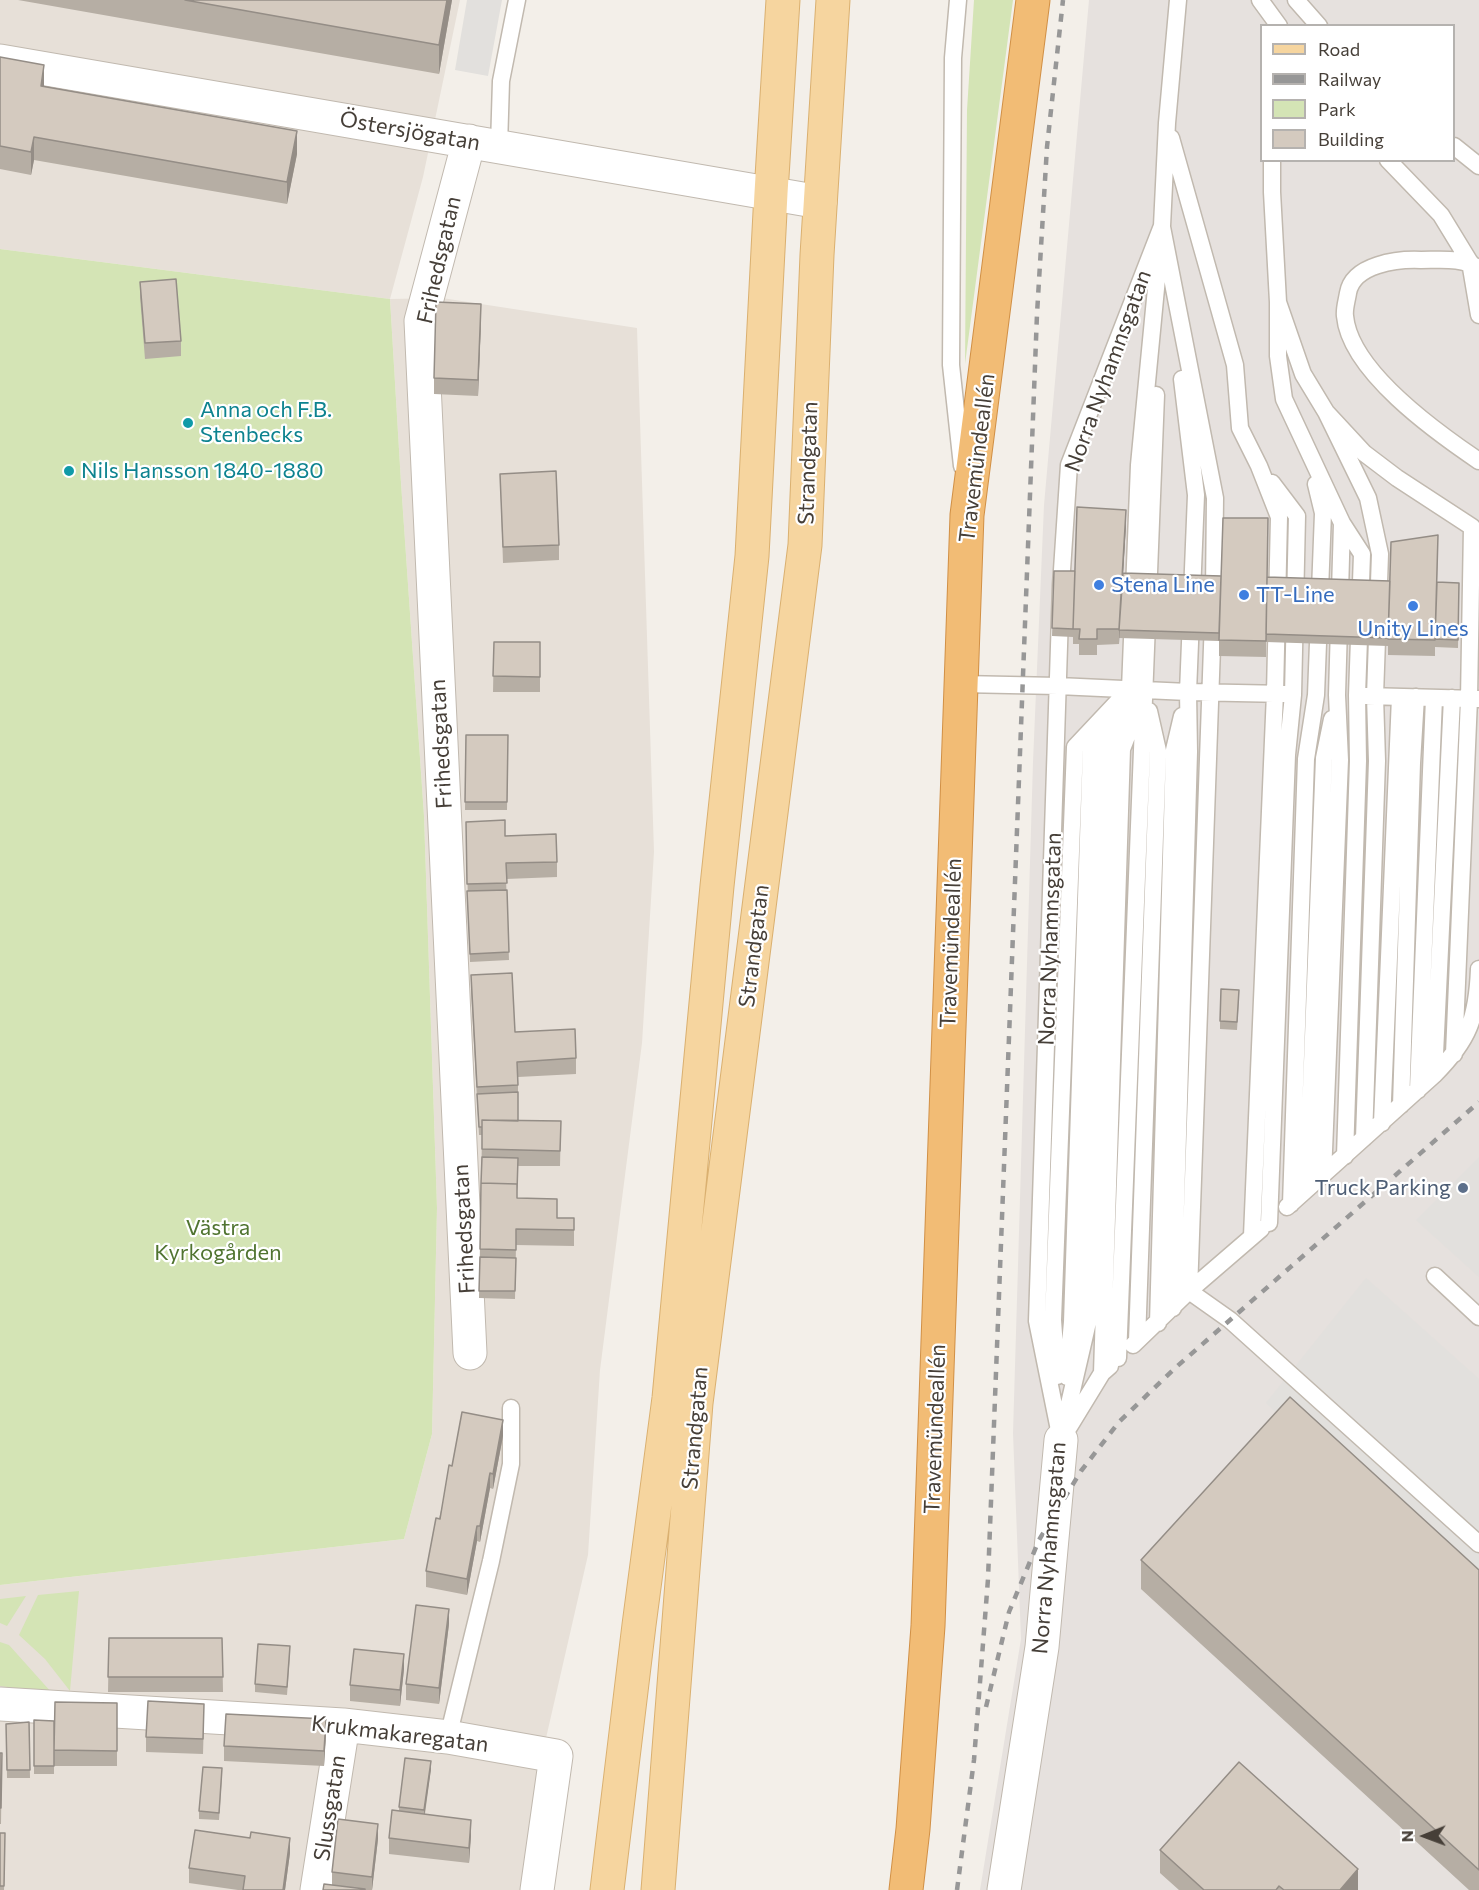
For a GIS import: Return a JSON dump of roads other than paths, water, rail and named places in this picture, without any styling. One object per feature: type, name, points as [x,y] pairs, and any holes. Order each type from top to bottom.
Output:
[{"type":"highway","name":"Travemündeallén","points":[[906,1890],[913,1829],[928,1626],[967,515],[1032,0]]},
{"type":"main road","name":"Strandgatan","points":[[607,1890],[669,1398],[717,886],[752,556],[783,0]]},
{"type":"main road","name":"Strandgatan","points":[[658,1890],[696,1403],[805,545],[820,202],[833,0]]},
{"type":"street","name":"Östersjögatan","points":[[0,61],[820,202]]},
{"type":"street","name":"Frihedsgatan","points":[[470,1353],[421,321],[484,143]]},
{"type":"street","name":"Norra Nyhamnsgatan","points":[[1004,1890],[1042,1647],[1061,1440]]},
{"type":"street","name":"Krukmakaregatan","points":[[0,1704],[343,1725],[448,1737],[556,1756],[537,1890]]},
{"type":"street","name":"Slussgatan","points":[[317,1890],[343,1725]]},
{"type":"lane","points":[[484,143],[501,81],[517,0]]},
{"type":"lane","points":[[958,0],[953,58],[951,365],[967,515]]},
{"type":"lane","name":"Norra Nyhamnsgatan","points":[[1061,1440],[1037,1321],[1061,585],[1069,465],[1162,226],[1167,123],[1178,0]]},
{"type":"lane","points":[[1260,0],[1276,23]]},
{"type":"lane","points":[[1296,0],[1317,24]]},
{"type":"lane","points":[[1167,123],[1235,365],[1240,428],[1259,466],[1279,516],[1275,693],[1279,755],[1269,1223]]},
{"type":"lane","points":[[1455,147],[1479,166]]},
{"type":"lane","points":[[1272,162],[1278,356],[1284,399],[1342,523],[1362,554],[1357,696],[1359,761],[1345,1156]]},
{"type":"lane","points":[[1390,162],[1441,215],[1476,268],[1479,278]]},
{"type":"lane","points":[[1162,226],[1139,465],[1137,689],[1166,751],[1173,1308]]},
{"type":"lane","points":[[1118,1358],[1166,751],[1188,692],[1196,495],[1162,226]]},
{"type":"lane","points":[[1162,226],[1215,498],[1189,1292]]},
{"type":"lane","points":[[1476,268],[1418,260],[1387,261],[1357,276],[1349,288],[1345,315],[1356,350],[1380,380],[1423,419],[1479,461]]},
{"type":"lane","points":[[1476,268],[1479,289]]},
{"type":"lane","points":[[1476,268],[1479,315]]},
{"type":"lane","points":[[1278,302],[1303,374],[1326,412],[1368,498],[1380,554],[1375,696],[1377,761],[1364,1138]]},
{"type":"lane","points":[[1326,412],[1364,453],[1396,478],[1475,532],[1474,699],[1466,766],[1454,1055]]},
{"type":"lane","points":[[1291,1204],[1306,759],[1316,695],[1323,513],[1311,459]]},
{"type":"lane","points":[[1252,1236],[1279,755],[1293,694],[1297,516],[1259,466]]},
{"type":"lane","points":[[1307,1189],[1337,695],[1342,523]]},
{"type":"lane","points":[[961,684],[1474,699]]},
{"type":"lane","points":[[1061,1440],[1053,1320],[1099,748],[1137,689]]},
{"type":"lane","points":[[1061,1440],[1088,1322],[1099,748],[1137,689]]},
{"type":"lane","points":[[1382,1123],[1408,697]]},
{"type":"lane","points":[[1418,1090],[1434,698]]},
{"type":"lane","points":[[1434,1075],[1452,698]]},
{"type":"lane","points":[[1099,748],[1102,1373]]},
{"type":"lane","points":[[1158,1323],[1166,751]]},
{"type":"lane","points":[[1137,1341],[1166,751]]},
{"type":"lane","points":[[1323,1175],[1332,759]]},
{"type":"lane","points":[[1401,1105],[1404,762]]},
{"type":"lane","points":[[1061,1440],[1102,1373],[1189,1292],[1382,1123],[1454,1055],[1466,1036],[1478,1000],[1479,969]]},
{"type":"lane","points":[[1435,1276],[1479,1317]]},
{"type":"lane","points":[[1189,1292],[1230,1320],[1479,1544]]},
{"type":"lane","points":[[448,1737],[491,1561],[511,1464],[511,1408]]},
{"type":"railway","points":[[957,1890],[974,1760],[988,1579],[1037,314],[1047,147],[1063,0]]},
{"type":"railway","points":[[986,1707],[1009,1612],[1039,1540],[1081,1471],[1119,1422],[1174,1369],[1479,1102]]},
{"type":"place","name":"Anna och F.B. Stenbecks","points":[[188,423]]},
{"type":"place","name":"Nils Hansson 1840-1880","points":[[69,471]]},
{"type":"place","name":"Stena Line","points":[[1099,585]]},
{"type":"place","name":"TT-Line","points":[[1244,595]]},
{"type":"place","name":"Unity Lines","points":[[1413,606]]},
{"type":"place","name":"Truck Parking","points":[[1463,1188]]},
{"type":"park label","name":"Västra Kyrkogården","points":[[218,1240]]}]
